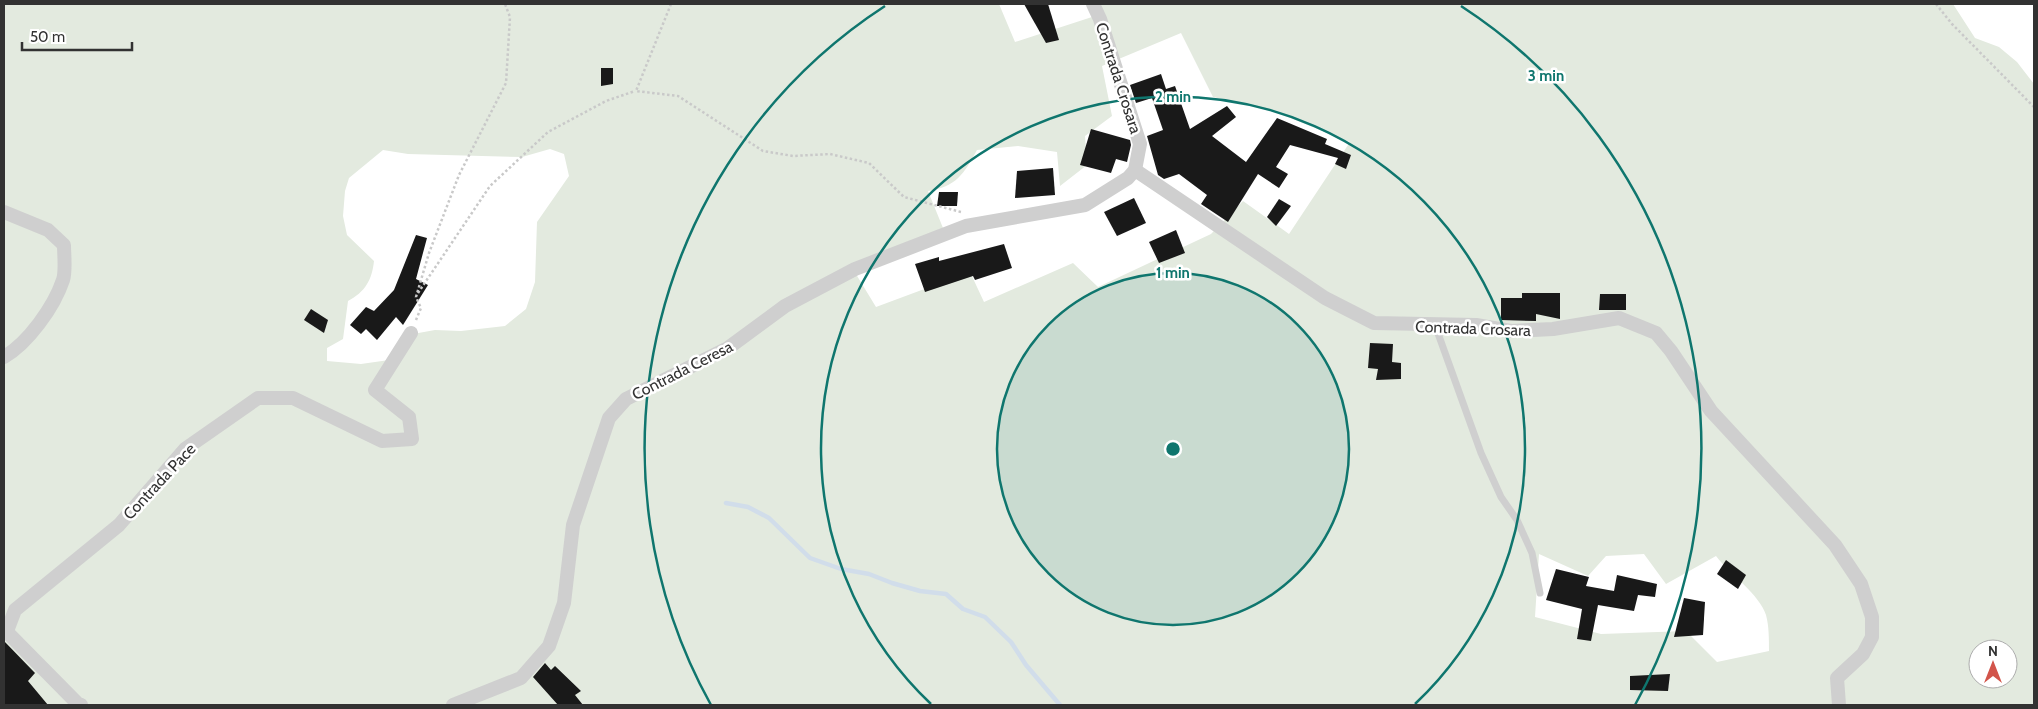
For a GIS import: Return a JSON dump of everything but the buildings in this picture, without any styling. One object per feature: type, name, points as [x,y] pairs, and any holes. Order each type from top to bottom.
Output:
[{"type":"street","name":"Contrada Crosara","points":[[1093,4],[1100,19],[1140,144],[1135,170],[1325,298],[1374,323],[1476,325],[1511,331],[1529,331],[1619,318],[1656,333],[1671,351],[1712,411],[1835,545],[1861,584],[1872,617],[1872,637],[1862,654],[1837,678],[1839,705]]},
{"type":"street","name":"Contrada Ceresa","points":[[453,705],[521,678],[549,646],[564,603],[573,525],[609,418],[626,399],[728,348],[786,306],[855,269],[966,226],[1085,204],[1128,178],[1135,170]]},
{"type":"street","points":[[4,212],[48,230],[64,245],[64,279],[40,322],[19,348],[4,357]]},
{"type":"street","name":"Contrada Pace","points":[[6,630],[15,610],[119,525],[185,448],[258,398],[293,398],[382,441],[412,439],[409,417],[376,390],[410,334]]},
{"type":"street","points":[[6,630],[79,705]]},
{"type":"lane","points":[[1435,325],[1480,453],[1501,497],[1517,520],[1532,552],[1540,593]]},
{"type":"path","points":[[410,334],[421,308],[416,296],[429,253],[460,175],[506,83],[510,17],[505,4]]},
{"type":"path","points":[[636,91],[671,4]]},
{"type":"path","points":[[1936,4],[1952,24],[2034,107]]},
{"type":"path","points":[[416,296],[490,186],[548,132],[606,102],[636,91],[678,96],[763,151],[793,156],[830,154],[869,163],[904,197],[954,212],[964,213]]},
{"type":"shaded area","points":[[4,4],[999,4],[1015,42],[1092,17],[1089,4],[1953,4],[1975,38],[1999,47],[2017,62],[2034,84],[2034,705],[4,705]],"holes":[[[1181,33],[1213,97],[1273,111],[1350,142],[1289,234],[1243,201],[1211,234],[1098,287],[1073,263],[984,302],[970,272],[876,307],[851,266],[943,228],[928,191],[946,186],[958,178],[968,166],[977,150],[1018,146],[1057,152],[1060,186],[1087,165],[1085,136],[1112,116],[1102,66]],[[550,149],[564,154],[569,176],[537,222],[535,282],[526,309],[505,326],[461,331],[435,330],[413,334],[389,360],[361,364],[327,361],[327,348],[343,339],[348,301],[359,294],[367,285],[374,261],[347,235],[343,216],[345,191],[349,178],[383,150],[408,154],[522,157]],[[1539,554],[1588,576],[1606,556],[1644,554],[1666,584],[1716,556],[1763,607],[1768,624],[1769,651],[1717,662],[1686,631],[1601,634],[1535,617]]]},
{"type":"waterway","points":[[726,503],[748,507],[769,518],[810,558],[841,569],[869,574],[920,591],[946,594],[963,609],[985,617],[1011,642],[1026,665],[1060,705]]}]
